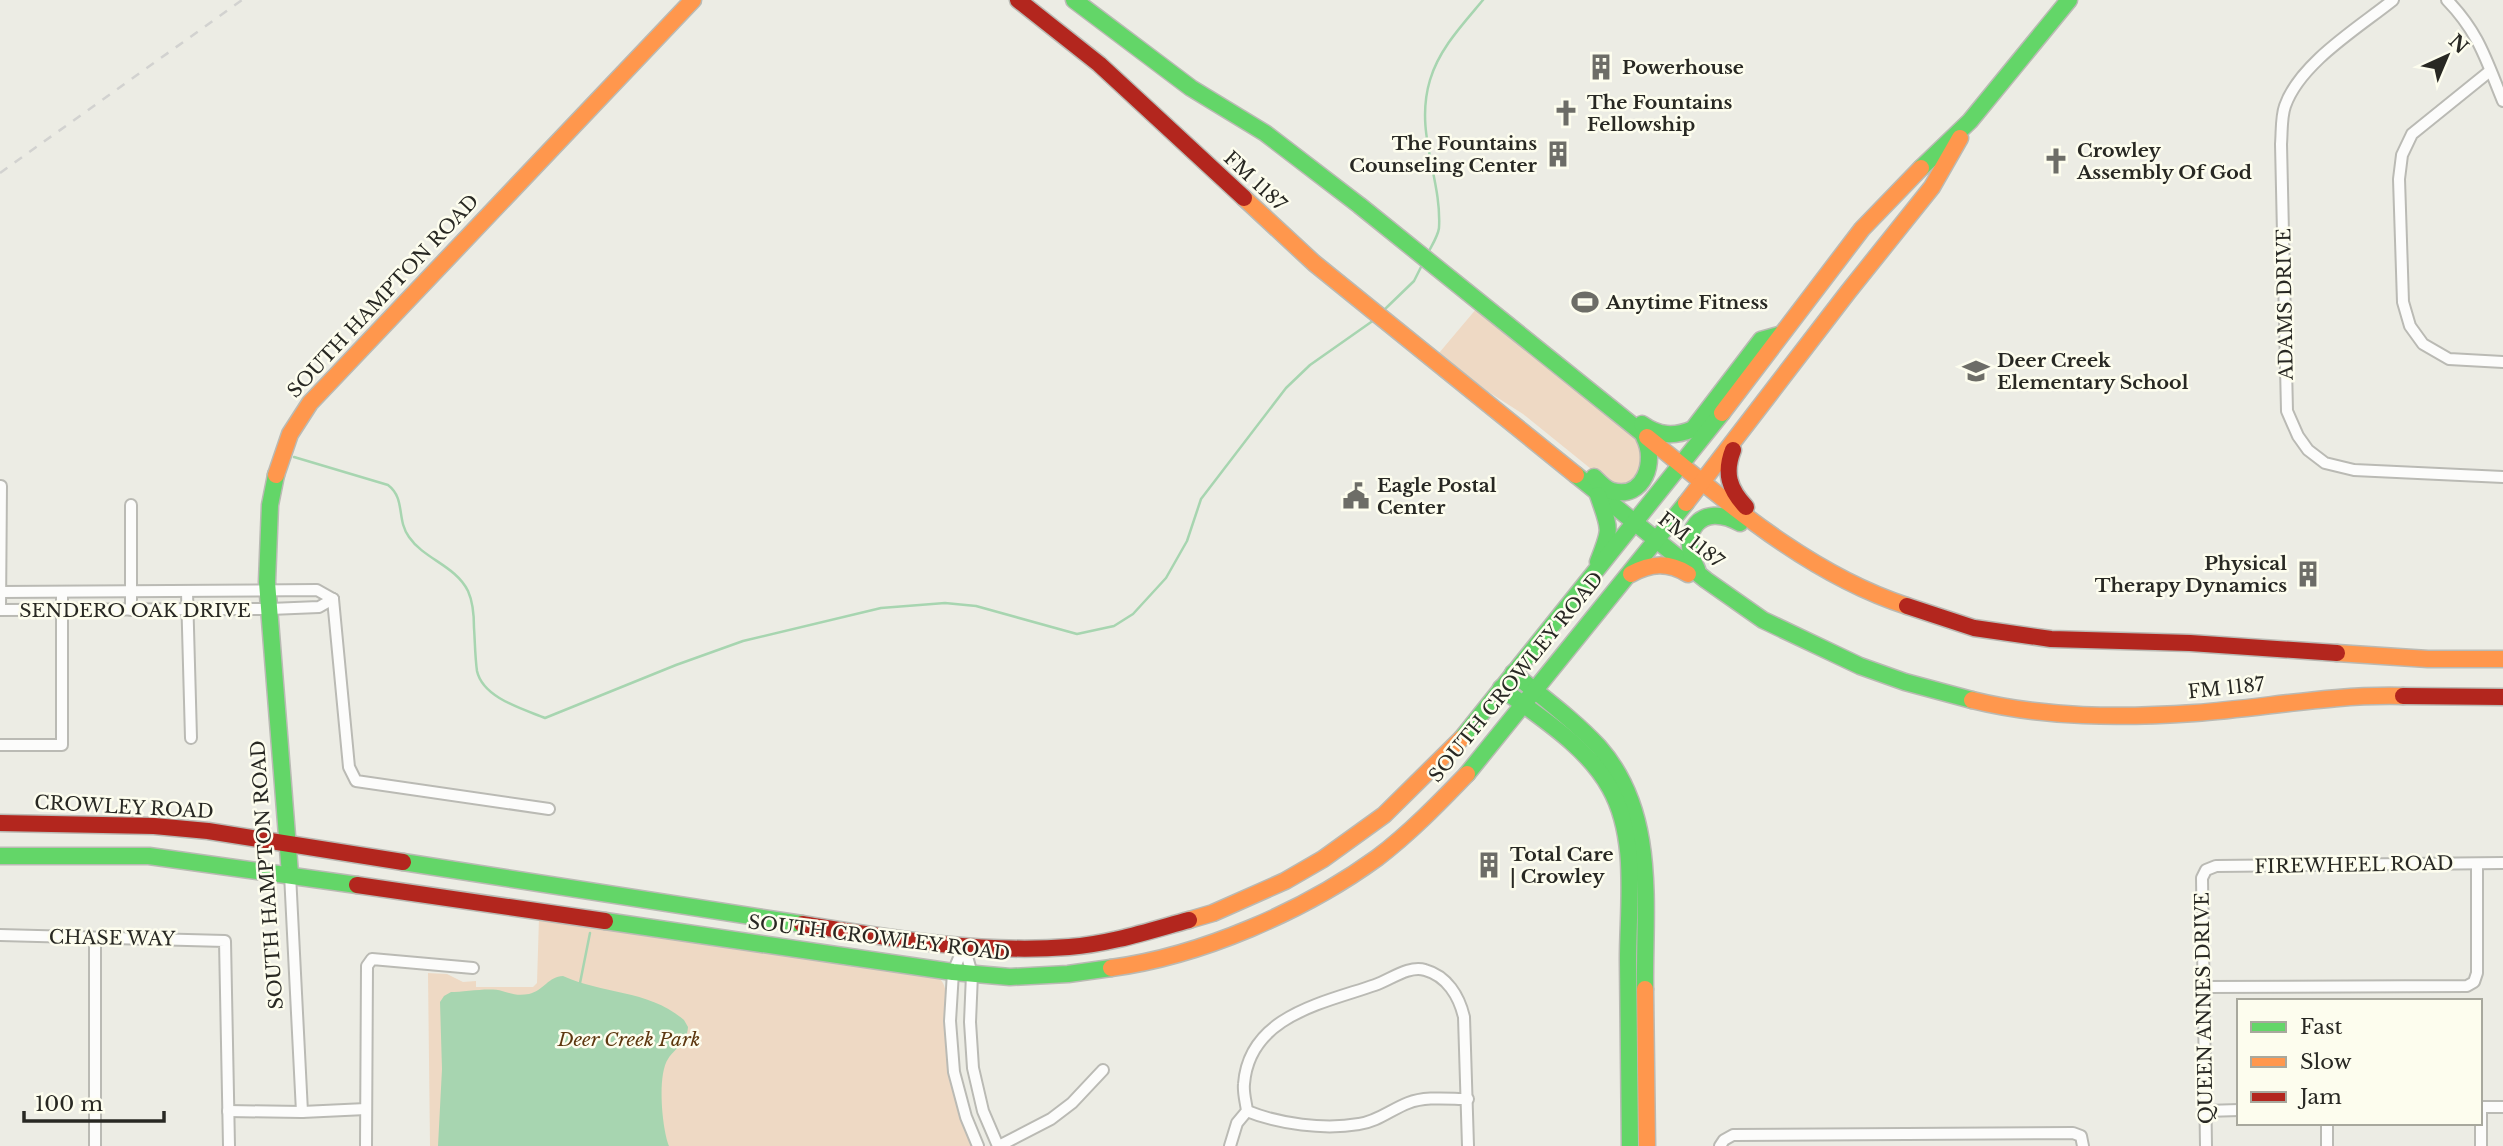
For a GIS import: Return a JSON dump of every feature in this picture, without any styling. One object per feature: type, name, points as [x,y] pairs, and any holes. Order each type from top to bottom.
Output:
[{"type":"main road","name":"SOUTH HAMPTON ROAD","points":[[290,874],[265,555],[274,484],[282,453],[299,416],[692,0]]},
{"type":"main road","name":"FM 1187","points":[[1018,0],[1099,64],[1314,263],[1706,580],[1763,620],[1860,666],[1905,682],[1975,701],[2038,713],[2194,713],[2369,695],[2503,697]]},
{"type":"main road","name":"FM 1187","points":[[1074,0],[1191,88],[1265,133],[1359,205],[1755,524],[1829,572],[1905,607],[1974,628],[2051,639],[2190,643],[2428,659],[2503,659]]},
{"type":"main road","name":"SOUTH CROWLEY ROAD","points":[[288,842],[821,926],[964,946],[1010,949],[1070,947],[1119,940],[1213,914],[1285,881],[1323,859],[1384,815],[1458,743],[1682,466],[1779,335],[1881,207],[1970,121],[2069,0]]},
{"type":"main road","name":"SOUTH CROWLEY ROAD","points":[[290,874],[953,972],[1010,977],[1068,974],[1119,967],[1173,955],[1294,909],[1376,858],[1429,813],[1472,769],[1702,482],[1932,187],[1970,121]]},
{"type":"main road","points":[[1826,275],[1848,292]]},
{"type":"main road","points":[[1507,324],[1521,326],[1644,427],[1668,436],[1684,433],[1699,423],[1760,341],[1779,335]]},
{"type":"main road","points":[[1521,429],[1540,433],[1605,486],[1621,491],[1641,481],[1652,460],[1651,447],[1638,430]]},
{"type":"main road","points":[[1738,436],[1728,461],[1728,483],[1753,514],[1755,524]]},
{"type":"main road","points":[[1597,492],[1609,527],[1598,569]]},
{"type":"main road","points":[[1706,580],[1688,556],[1689,541],[1694,528],[1703,518],[1721,513],[1730,515],[1794,562],[1834,584],[1889,608],[1905,607]]},
{"type":"main road","points":[[1626,576],[1655,564],[1675,566],[1752,619],[1763,620]]},
{"type":"main road","points":[[1513,673],[1576,726],[1601,750],[1619,773],[1625,803],[1630,1146]]},
{"type":"main road","points":[[1501,688],[1572,743],[1625,803],[1642,832],[1647,1146]]},
{"type":"main road","name":"CROWLEY ROAD","points":[[0,823],[154,826],[288,842]]},
{"type":"main road","points":[[0,856],[149,856],[290,874]]},
{"type":"main road","points":[[1323,859],[1339,883]]},
{"type":"street","name":"ADAMS DRIVE","points":[[2393,0],[2324,55],[2298,82],[2284,108],[2281,144],[2287,411],[2298,436],[2308,450],[2325,463],[2354,470],[2503,477]]},
{"type":"street","points":[[2447,0],[2479,41],[2503,101]]},
{"type":"street","points":[[2490,71],[2412,134],[2402,155],[2399,180],[2403,302],[2410,326],[2423,344],[2449,359],[2503,362]]},
{"type":"street","points":[[0,610],[1,486]]},
{"type":"street","points":[[131,505],[131,610]]},
{"type":"street","name":"SENDERO OAK DRIVE","points":[[0,592],[317,590],[333,599]]},
{"type":"street","points":[[0,745],[62,745],[62,592]]},
{"type":"street","points":[[187,592],[191,738]]},
{"type":"street","name":"SENDERO OAK DRIVE","points":[[0,610],[270,609],[319,607],[333,599]]},
{"type":"street","points":[[333,599],[349,766],[356,782],[549,809]]},
{"type":"street","name":"FIREWHEEL ROAD","points":[[2206,870],[2216,866],[2503,863]]},
{"type":"street","points":[[2204,987],[2468,986],[2474,982],[2477,973],[2477,864]]},
{"type":"street","name":"QUEEN ANNES DRIVE","points":[[2206,870],[2202,878],[2206,1146]]},
{"type":"street","name":"SOUTH HAMPTON ROAD","points":[[290,874],[302,1112]]},
{"type":"street","name":"CHASE WAY","points":[[0,935],[225,941],[228,1111]]},
{"type":"street","points":[[94,1146],[95,938]]},
{"type":"street","points":[[964,946],[953,972],[950,1021],[954,1072],[966,1117],[978,1146]]},
{"type":"street","points":[[964,946],[972,974],[970,1022],[973,1068],[983,1111],[999,1146],[1051,1119],[1072,1103],[1103,1070]]},
{"type":"street","points":[[366,1146],[367,966],[372,959],[473,968]]},
{"type":"street","points":[[1230,1146],[1237,1123],[1247,1111],[1244,1086],[1252,1054],[1260,1041],[1279,1023],[1297,1012],[1387,981],[1409,970],[1423,969],[1442,979],[1454,990],[1461,1002],[1464,1017],[1468,1146]]},
{"type":"street","points":[[1247,1111],[1276,1120],[1329,1126],[1370,1122],[1410,1102],[1427,1099],[1468,1100]]},
{"type":"street","points":[[2482,1107],[2503,1107]]},
{"type":"street","points":[[229,1146],[228,1111],[366,1109]]},
{"type":"street","points":[[2206,1111],[2237,1110]]},
{"type":"street","points":[[2327,1125],[2327,1146]]},
{"type":"street","points":[[2481,1125],[2481,1146]]},
{"type":"street","points":[[1961,1133],[1961,1146]]},
{"type":"street","points":[[1722,1143],[1733,1135],[1838,1140],[1961,1133],[2073,1133],[2082,1141]]},
{"type":"green space","points":[[1477,308],[1644,444],[1648,459],[1634,480],[1616,486],[1601,477],[1523,414],[1487,391],[1439,353]]},
{"type":"green space","name":"Deer Creek Park","points":[[539,918],[940,979],[946,994],[945,1025],[950,1072],[961,1117],[972,1146],[430,1146],[428,973],[447,974],[463,982],[476,981],[476,987],[533,987],[537,983]]},
{"type":"shaded area","points":[[563,976],[656,1003],[684,1020],[688,1027],[686,1037],[668,1059],[663,1077],[663,1115],[669,1146],[438,1146],[442,1069],[440,1002],[444,996],[451,992],[484,990],[529,994],[554,978]]},
{"type":"waterway","points":[[1428,253],[1439,228],[1437,191],[1425,118],[1430,80],[1445,47],[1483,0]]},
{"type":"waterway","points":[[1384,310],[1414,281],[1422,265]]},
{"type":"waterway","points":[[294,457],[388,485],[394,491],[409,537],[415,545],[456,575],[468,591],[473,613],[477,671],[481,680],[505,701],[545,718],[743,641],[881,608],[945,603],[976,606],[1077,634],[1114,626],[1133,614],[1166,578],[1187,541],[1201,499],[1286,388],[1310,365],[1374,320]]},
{"type":"waterway","points":[[580,983],[590,933]]},
{"type":"railway","points":[[0,173],[242,0]]},
{"type":"traffic: fast","points":[[1074,0],[1191,88],[1265,133],[1359,205],[1647,437]]},
{"type":"traffic: fast","points":[[1921,168],[1970,121],[2069,0]]},
{"type":"traffic: fast","points":[[1642,424],[1667,434],[1693,429],[1761,340],[1779,335]]},
{"type":"traffic: fast","points":[[1462,738],[1722,413]]},
{"type":"traffic: fast","points":[[1594,477],[1612,491],[1632,490],[1640,484],[1645,476],[1649,457],[1644,437]]},
{"type":"traffic: fast","points":[[276,475],[270,505],[267,582],[290,874]]},
{"type":"traffic: fast","points":[[1576,475],[1706,580],[1763,620],[1860,666],[1905,682],[1972,700]]},
{"type":"traffic: fast","points":[[1598,495],[1608,529],[1598,562]]},
{"type":"traffic: fast","points":[[1467,774],[1686,503]]},
{"type":"traffic: fast","points":[[1697,569],[1690,543],[1696,524],[1704,518],[1714,516],[1726,517],[1740,523]]},
{"type":"traffic: fast","points":[[1513,673],[1599,747],[1618,773],[1631,801],[1644,862],[1645,989]]},
{"type":"traffic: fast","points":[[1501,688],[1561,733],[1588,758],[1610,788],[1625,828],[1630,872],[1630,1146]]},
{"type":"traffic: fast","points":[[0,856],[149,856],[357,885]]},
{"type":"traffic: fast","points":[[403,862],[802,924]]},
{"type":"traffic: fast","points":[[605,921],[953,972],[1010,977],[1068,974],[1111,968]]},
{"type":"traffic: slow","points":[[276,475],[290,434],[310,403],[693,0]]},
{"type":"traffic: slow","points":[[1686,503],[1932,187],[1960,138]]},
{"type":"traffic: slow","points":[[1722,413],[1862,229],[1921,168]]},
{"type":"traffic: slow","points":[[1244,198],[1314,263],[1576,475]]},
{"type":"traffic: slow","points":[[1647,437],[1738,511],[1802,556],[1871,592],[1907,606]]},
{"type":"traffic: slow","points":[[1631,574],[1660,565],[1688,574]]},
{"type":"traffic: slow","points":[[2337,653],[2428,659],[2503,659]]},
{"type":"traffic: slow","points":[[1972,700],[2055,713],[2139,716],[2221,711],[2351,697],[2403,696]]},
{"type":"traffic: slow","points":[[1189,920],[1213,913],[1285,881],[1323,859],[1384,815],[1462,738]]},
{"type":"traffic: slow","points":[[1111,968],[1145,962],[1215,942],[1317,896],[1377,858],[1424,818],[1467,774]]},
{"type":"traffic: slow","points":[[1645,989],[1647,1146]]},
{"type":"traffic: jam","points":[[1018,0],[1099,64],[1244,198]]},
{"type":"traffic: jam","points":[[1733,450],[1729,466],[1730,480],[1746,507]]},
{"type":"traffic: jam","points":[[1907,606],[1974,628],[2051,639],[2190,643],[2337,653]]},
{"type":"traffic: jam","points":[[2403,696],[2503,697]]},
{"type":"traffic: jam","points":[[0,823],[154,826],[208,831],[403,862]]},
{"type":"traffic: jam","points":[[357,885],[605,921]]},
{"type":"traffic: jam","points":[[802,924],[935,943],[1036,949],[1099,943],[1189,920]]},
{"type":"place","name":"Powerhouse","points":[[1601,67]]},
{"type":"place","name":"The Fountains Fellowship","points":[[1566,113]]},
{"type":"place","name":"The Fountains Counseling Center","points":[[1558,154]]},
{"type":"place","name":"Crowley Assembly Of God","points":[[2056,161]]},
{"type":"place","name":"Anytime Fitness","points":[[1585,302]]},
{"type":"place","name":"Deer Creek Elementary School","points":[[1976,371]]},
{"type":"place","name":"Eagle Postal Center","points":[[1356,496]]},
{"type":"place","name":"Physical Therapy Dynamics","points":[[2308,574]]},
{"type":"place","name":"Total Care | Crowley","points":[[1489,865]]}]
